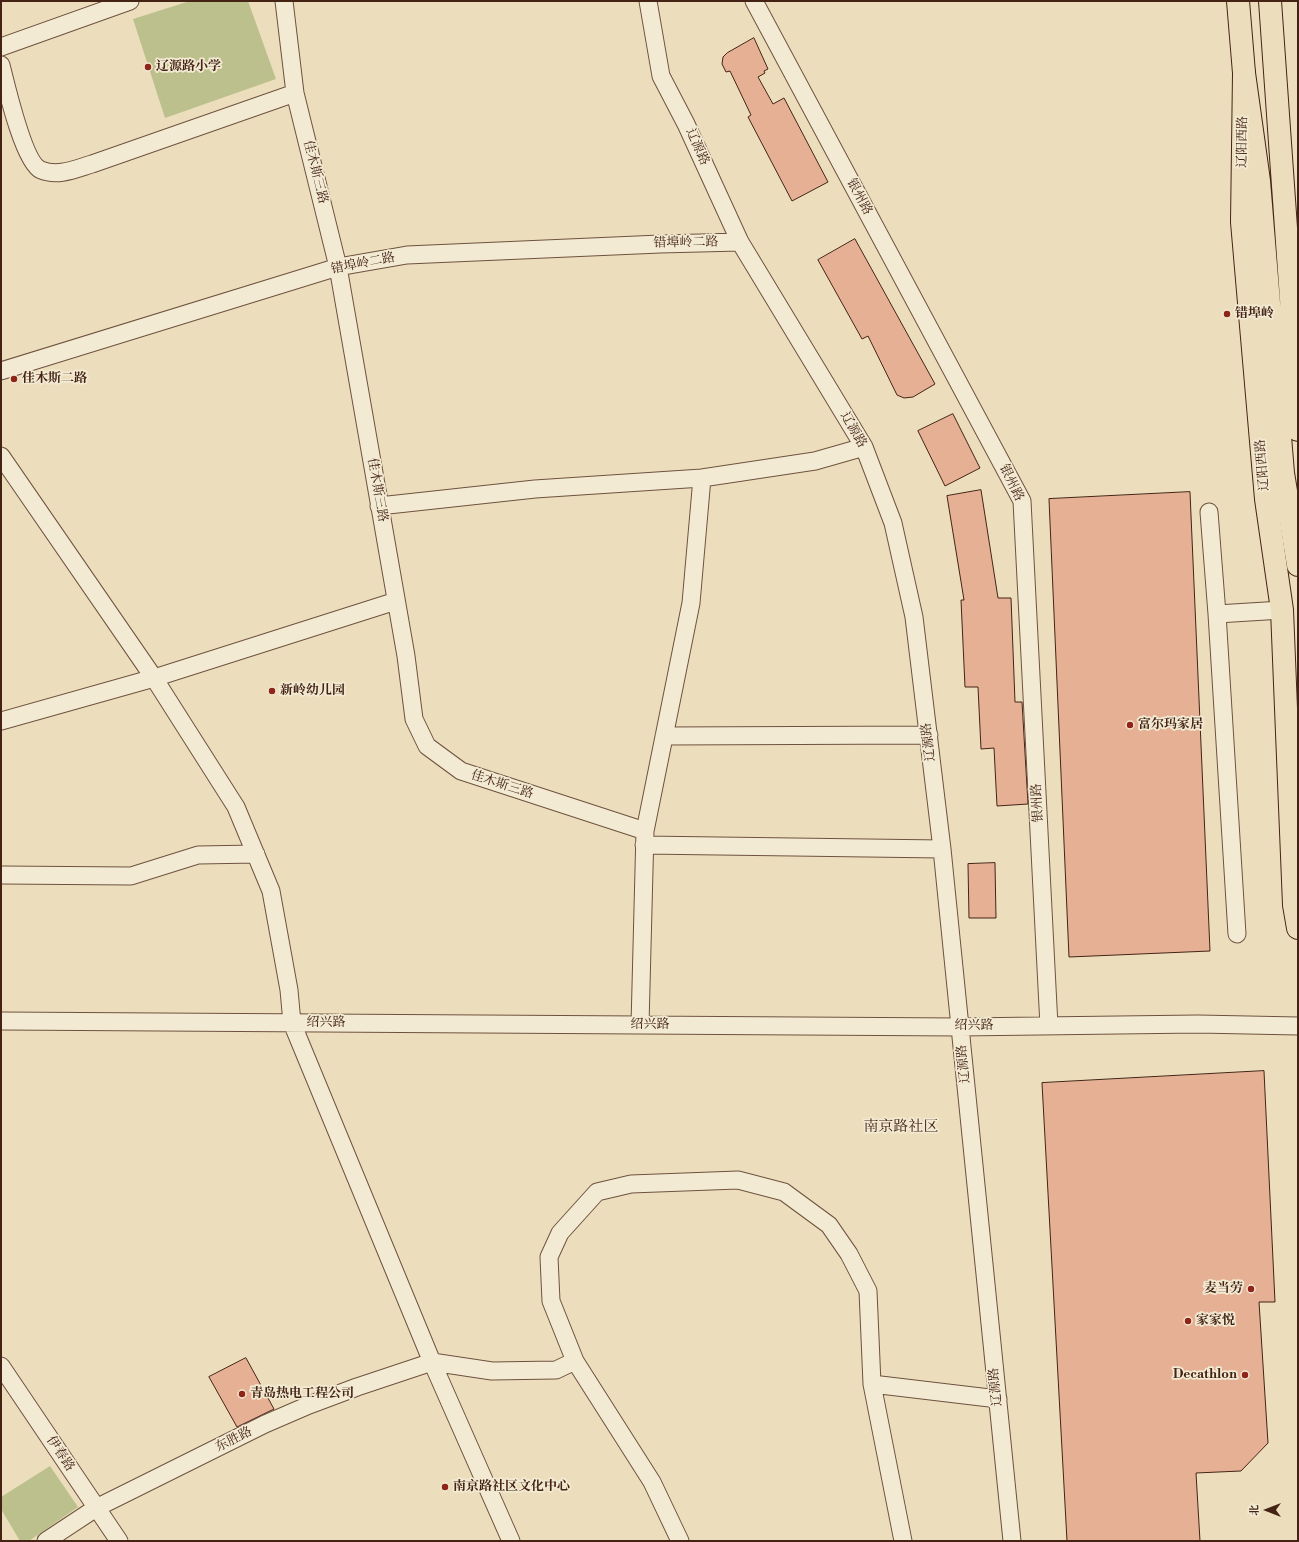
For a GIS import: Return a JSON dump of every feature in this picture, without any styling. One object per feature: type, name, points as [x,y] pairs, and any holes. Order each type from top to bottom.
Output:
[{"type":"main road","name":"辽阳西路","points":[[1238,1],[1244,73],[1242,222],[1266,499],[1282,610],[1294,897],[1298,928]]},
{"type":"main road","points":[[1270,1],[1298,430]]},
{"type":"main road","points":[[1244,73],[1259,181],[1283,473],[1298,565]]},
{"type":"street","points":[[1,47],[130,1]]},
{"type":"street","name":"佳木斯三路","points":[[284,1],[295,92],[338,267],[406,656],[414,719],[427,746],[461,771],[645,838],[942,849]]},
{"type":"street","name":"辽源路","points":[[648,1],[661,76],[686,124],[740,242],[864,447],[893,523],[914,617],[929,735],[942,849],[1012,1541]]},
{"type":"street","name":"银州路","points":[[754,1],[1022,501],[1049,1026]]},
{"type":"street","points":[[1,65],[23,141],[31,160],[40,170],[59,173],[92,164],[295,92]]},
{"type":"street","name":"错埠岭二路","points":[[1,371],[338,267],[407,255],[740,242]]},
{"type":"street","points":[[380,506],[535,489],[702,478],[815,461],[864,447]]},
{"type":"street","points":[[1,456],[154,678],[236,806],[271,891],[289,990],[292,1023],[432,1362],[512,1541]]},
{"type":"street","points":[[640,1025],[645,838],[691,603],[702,478]]},
{"type":"street","points":[[1209,512],[1217,614],[1237,934]]},
{"type":"street","points":[[1,721],[154,678],[396,601]]},
{"type":"street","points":[[1217,614],[1282,610]]},
{"type":"street","points":[[664,736],[929,735]]},
{"type":"street","points":[[1,875],[131,876],[198,855],[256,854]]},
{"type":"street","name":"绍兴路","points":[[1,1021],[960,1026],[1198,1024],[1298,1026]]},
{"type":"street","points":[[680,1541],[652,1482],[575,1361],[550,1301],[549,1257],[560,1233],[597,1192],[631,1184],[738,1180],[784,1192],[829,1225],[849,1254],[868,1291],[872,1384],[903,1541]]},
{"type":"street","points":[[432,1362],[492,1371],[556,1370],[575,1361]]},
{"type":"street","name":"东胜路","points":[[46,1541],[96,1508],[265,1424],[309,1404],[432,1362]]},
{"type":"street","name":"伊春路","points":[[1,1366],[119,1541]]},
{"type":"street","points":[[872,1384],[998,1399]]},
{"type":"green space","points":[[190,1],[248,1],[276,79],[165,118],[133,19]]},
{"type":"green space","points":[[50,1466],[78,1507],[29,1541],[20,1541],[1,1509],[1,1497]]},
{"type":"building","points":[[754,38],[768,69],[764,71],[765,73],[758,77],[773,104],[784,98],[828,182],[792,201],[748,117],[751,115],[730,71],[726,72],[722,64],[723,57],[727,53]]},
{"type":"building","points":[[855,239],[935,384],[913,397],[904,398],[897,395],[868,336],[862,339],[818,260]]},
{"type":"building","points":[[953,414],[980,468],[945,486],[918,431]]},
{"type":"building","points":[[981,490],[998,598],[1011,598],[1015,702],[1022,702],[1028,804],[997,806],[994,748],[981,749],[978,687],[965,687],[961,600],[964,600],[947,496]]},
{"type":"building","name":"富尔玛家居","points":[[1190,492],[1210,951],[1069,957],[1049,499]]},
{"type":"building","points":[[995,863],[996,918],[969,918],[968,864]]},
{"type":"building","points":[[1264,1071],[1275,1302],[1259,1302],[1268,1443],[1241,1471],[1196,1473],[1200,1541],[1067,1541],[1042,1083]]},
{"type":"building","name":"青岛热电工程公司","points":[[246,1358],[274,1409],[237,1427],[209,1377]]},
{"type":"place","name":"辽源路小学","points":[[148,67]]},
{"type":"place","name":"错埠岭","points":[[1227,314]]},
{"type":"place","name":"佳木斯二路","points":[[14,379]]},
{"type":"place","name":"新岭幼儿园","points":[[272,691]]},
{"type":"place","name":"富尔玛家居","points":[[1130,725]]},
{"type":"place","name":"麦当劳","points":[[1251,1289]]},
{"type":"place","name":"家家悦","points":[[1188,1321]]},
{"type":"place","name":"Decathlon","points":[[1245,1375]]},
{"type":"place","name":"青岛热电工程公司","points":[[242,1394]]},
{"type":"place","name":"南京路社区文化中心","points":[[445,1487]]},
{"type":"district","name":"南京路社区","points":[[901,1127]]}]
